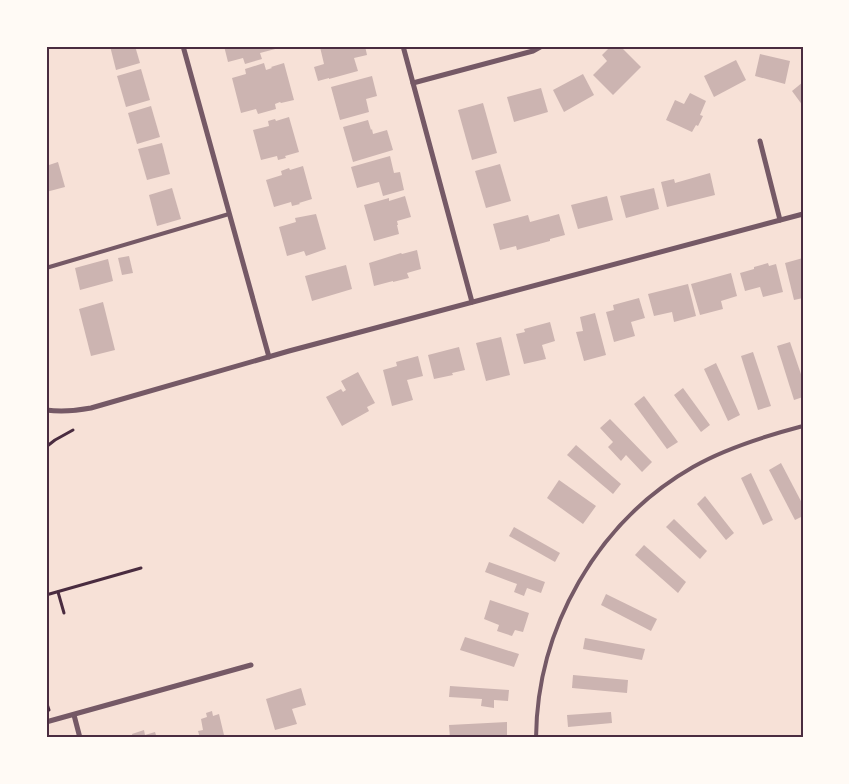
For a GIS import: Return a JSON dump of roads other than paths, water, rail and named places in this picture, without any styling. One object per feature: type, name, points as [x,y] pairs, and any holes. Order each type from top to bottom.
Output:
[{"type":"street","points":[[183,46],[268,357]]},
{"type":"street","points":[[403,46],[472,302]]},
{"type":"street","points":[[413,83],[533,51],[542,46]]},
{"type":"street","points":[[760,141],[780,220]]},
{"type":"street","points":[[46,410],[73,411],[91,408],[268,357],[803,214]]},
{"type":"street","points":[[46,722],[251,665]]},
{"type":"street","points":[[74,714],[80,738]]},
{"type":"lane","points":[[46,268],[229,214]]},
{"type":"lane","points":[[536,738],[536,720],[540,694],[548,652],[555,630],[576,586],[614,533],[651,496],[692,468],[739,446],[803,426]]}]
